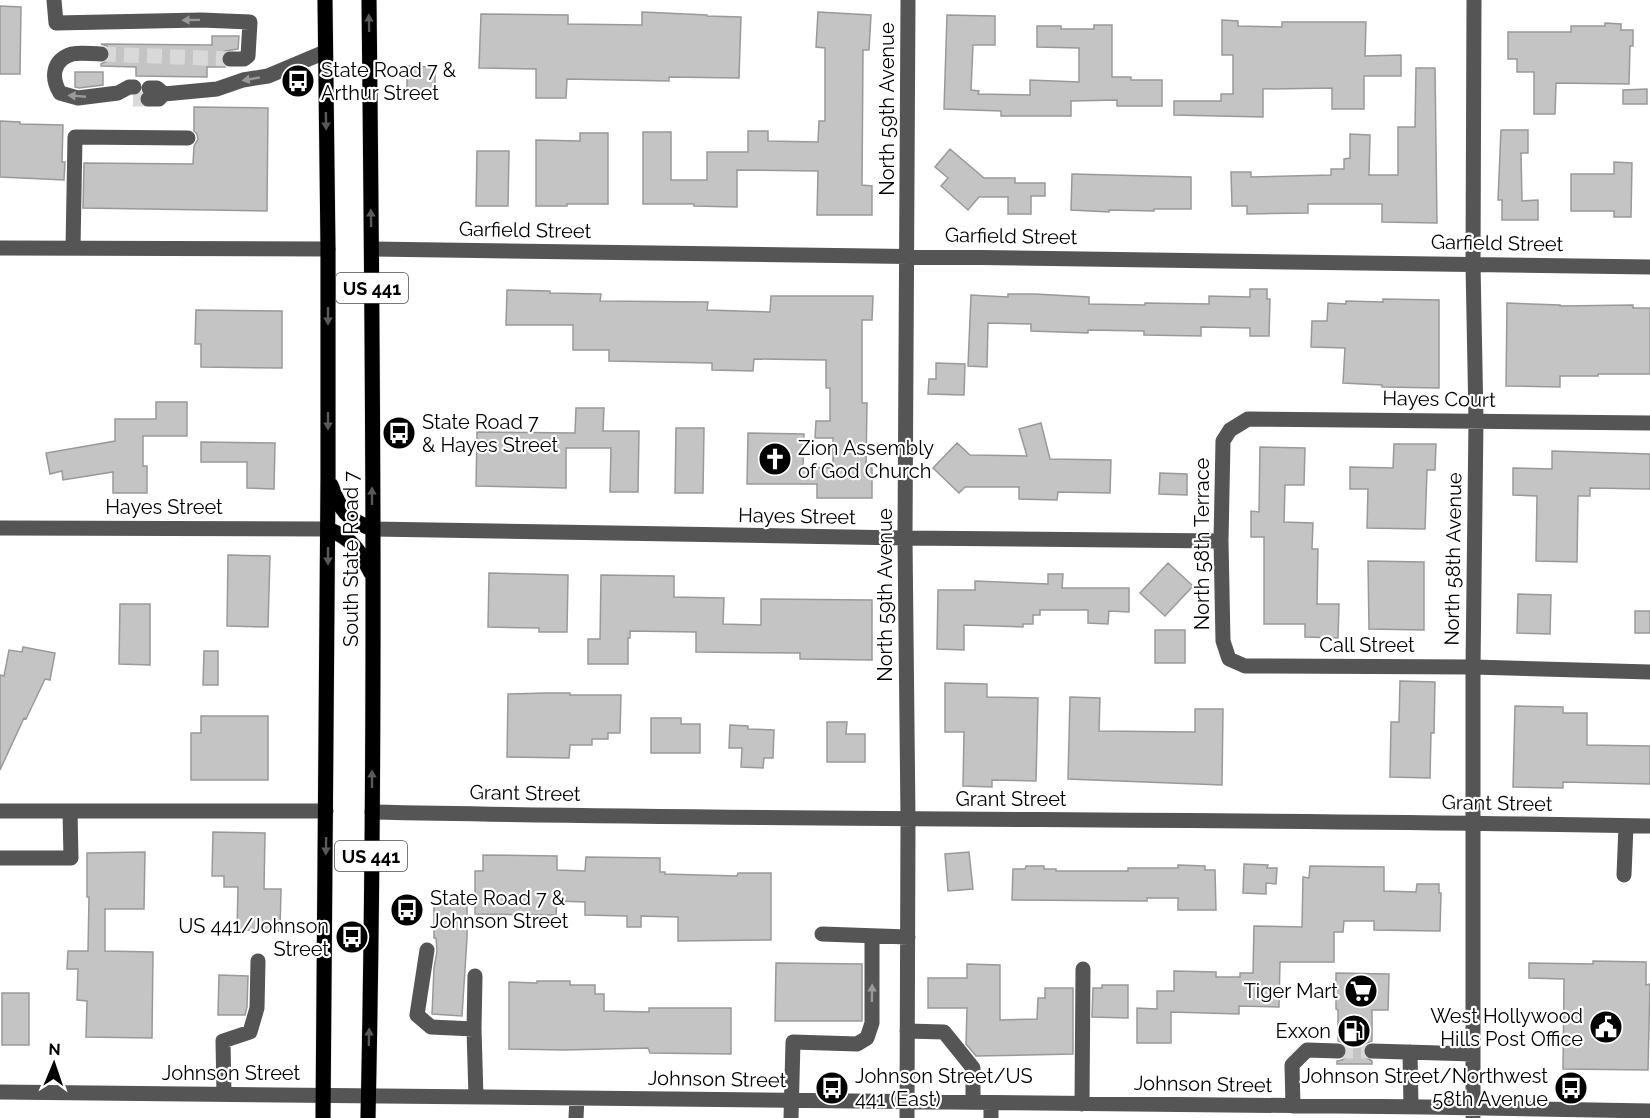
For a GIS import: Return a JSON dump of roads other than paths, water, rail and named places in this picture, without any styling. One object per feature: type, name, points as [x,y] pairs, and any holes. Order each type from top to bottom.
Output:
[{"type":"main road","name":"South State Road 7","points":[[323,1118],[328,528],[325,0]]},
{"type":"main road","name":"South State Road 7","points":[[368,1118],[372,812],[373,321],[369,0]]},
{"type":"main road","points":[[328,477],[336,500],[345,514],[358,524],[372,529]]},
{"type":"main road","points":[[328,528],[342,534],[354,544],[372,576]]},
{"type":"street","points":[[54,0],[56,23],[201,20],[250,22],[248,56],[244,59],[230,58]]},
{"type":"street","name":"North 59th Avenue","points":[[907,1118],[908,819],[905,538],[908,0]]},
{"type":"street","name":"North 58th Avenue","points":[[1473,1113],[1473,667],[1476,420],[1473,264],[1474,0]]},
{"type":"street","points":[[101,54],[72,54],[61,60],[56,69],[54,82],[60,93],[78,98],[136,93],[159,99],[164,94],[217,89],[243,80],[268,76],[325,52]]},
{"type":"street","points":[[73,248],[75,137],[188,138]]},
{"type":"street","points":[[0,248],[328,249]]},
{"type":"street","name":"Garfield Street","points":[[372,249],[1650,267]]},
{"type":"street","name":"Hayes Court","points":[[1230,430],[1248,419],[1650,423]]},
{"type":"street","name":"North 58th Terrace","points":[[1229,659],[1223,641],[1221,541],[1223,441],[1230,430]]},
{"type":"street","name":"Hayes Street","points":[[0,528],[328,528]]},
{"type":"street","name":"Hayes Street","points":[[372,529],[1221,541]]},
{"type":"street","name":"Call Street","points":[[1229,659],[1245,666],[1473,667],[1650,672]]},
{"type":"street","points":[[0,811],[326,811]]},
{"type":"street","points":[[0,858],[71,858],[70,811]]},
{"type":"street","name":"Grant Street","points":[[372,812],[1650,826]]},
{"type":"street","points":[[1624,875],[1626,826]]},
{"type":"street","points":[[822,934],[908,938]]},
{"type":"street","points":[[791,1118],[793,1042],[857,1044],[867,1038],[872,1023],[872,936]]},
{"type":"street","points":[[427,950],[417,1015],[431,1027],[474,1029]]},
{"type":"street","points":[[224,1094],[223,1041],[250,1032],[257,1008],[258,961]]},
{"type":"street","points":[[1082,1104],[1083,969]]},
{"type":"street","points":[[475,976],[476,1097]]},
{"type":"street","points":[[907,1031],[944,1032],[973,1068],[972,1102]]},
{"type":"street","points":[[1293,1106],[1292,1065],[1307,1050],[1338,1051]]},
{"type":"street","points":[[1372,1051],[1473,1054]]},
{"type":"street","points":[[1410,1052],[1420,1111]]},
{"type":"street","name":"Johnson Street","points":[[0,1092],[972,1102],[991,1110],[1082,1104],[1293,1106],[1473,1113],[1650,1111]]},
{"type":"street","points":[[576,1118],[577,1098]]},
{"type":"tunnel","points":[[101,54],[230,59]]},
{"type":"tunnel","points":[[133,99],[148,99]]},
{"type":"tunnel","points":[[1338,1051],[1372,1051]]},
{"type":"place","name":"State Road 7 & Arthur Street","points":[[298,81]]},
{"type":"place","name":"State Road 7 & Hayes Street","points":[[399,433]]},
{"type":"place","name":"Zion Assembly of God Church","points":[[775,459]]},
{"type":"place","name":"State Road 7 & Johnson Street","points":[[407,910]]},
{"type":"place","name":"US 441/Johnson Street","points":[[352,937]]},
{"type":"place","name":"Tiger Mart","points":[[1361,991]]},
{"type":"place","name":"West Hollywood Hills Post Office","points":[[1606,1027]]},
{"type":"place","name":"Exxon","points":[[1354,1031]]},
{"type":"place","name":"Johnson Street/US 441 (East)","points":[[832,1088]]},
{"type":"place","name":"Johnson Street/Northwest 58th Avenue","points":[[1571,1088]]}]
